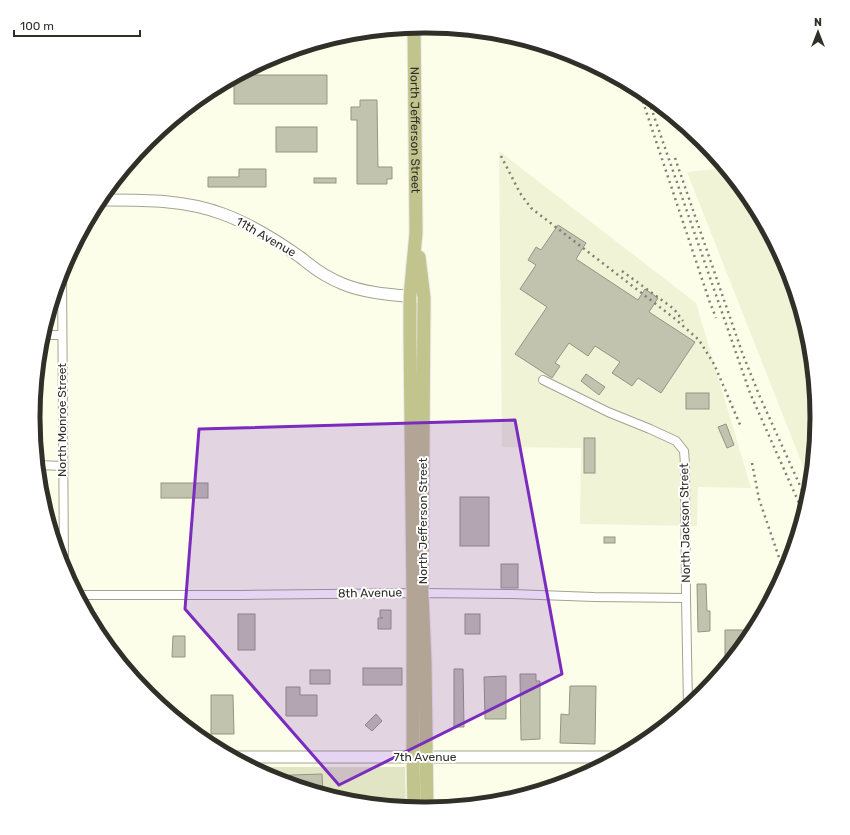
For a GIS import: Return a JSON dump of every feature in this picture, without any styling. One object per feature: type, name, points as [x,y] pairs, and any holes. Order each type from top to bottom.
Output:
[{"type":"main road","name":"North Jefferson Street","points":[[414,33],[416,234],[410,296],[418,593],[425,662],[427,802]]},
{"type":"main road","name":"North Jefferson Street","points":[[414,802],[413,756],[424,298],[416,234]]},
{"type":"street","name":"11th Avenue","points":[[108,200],[178,202],[222,213],[263,233],[301,257],[326,276],[344,285],[362,290],[424,298]]},
{"type":"street","name":"North Monroe Street","points":[[62,291],[64,548]]},
{"type":"street","points":[[50,335],[62,335]]},
{"type":"street","name":"North Jackson Street","points":[[543,380],[608,412],[676,440],[684,451],[688,698]]},
{"type":"street","points":[[44,465],[62,466]]},
{"type":"street","name":"8th Avenue","points":[[84,595],[418,593],[686,598]]},
{"type":"street","name":"7th Avenue","points":[[246,757],[604,757]]},
{"type":"highlighted area","points":[[515,420],[562,674],[339,785],[185,609],[199,429]]},
{"type":"shaded area","points":[[499,151],[696,303],[751,488],[698,487],[697,526],[580,524],[581,448],[502,447]]},
{"type":"shaded area","points":[[718,169],[745,204],[758,225],[780,270],[796,318],[806,367],[810,418],[805,472],[687,172]]},
{"type":"shaded area","points":[[265,767],[405,767],[406,801],[375,799],[325,789],[301,782]]},
{"type":"building","points":[[251,75],[327,75],[327,104],[234,104],[234,84]]},
{"type":"building","points":[[360,100],[377,100],[378,167],[392,167],[392,179],[387,179],[387,184],[357,184],[357,120],[351,120],[351,107],[360,107]]},
{"type":"building","points":[[276,127],[317,127],[317,152],[276,152]]},
{"type":"building","points":[[239,169],[266,169],[266,187],[208,187],[208,177],[239,177]]},
{"type":"building","points":[[314,178],[336,178],[336,183],[314,183]]},
{"type":"building","points":[[558,225],[586,243],[576,259],[638,300],[645,289],[658,298],[649,312],[695,342],[661,393],[638,378],[632,386],[612,373],[620,362],[595,346],[588,356],[569,343],[555,363],[560,366],[552,378],[515,354],[547,307],[520,289],[536,265],[528,260],[536,247],[541,250]]},
{"type":"building","points":[[586,374],[605,387],[599,395],[581,381]]},
{"type":"building","points":[[686,393],[709,393],[709,409],[686,409]]},
{"type":"building","points":[[726,424],[734,445],[727,448],[718,427]]},
{"type":"building","points":[[584,438],[595,438],[595,473],[584,473]]},
{"type":"building","points":[[161,483],[208,483],[208,498],[161,498]]},
{"type":"building","points":[[460,497],[489,497],[489,546],[460,546]]},
{"type":"building","points":[[604,537],[615,537],[615,543],[604,543]]},
{"type":"building","points":[[501,564],[518,564],[518,588],[501,588]]},
{"type":"building","points":[[697,584],[706,584],[707,611],[710,611],[710,631],[698,632]]},
{"type":"building","points":[[380,610],[391,610],[391,629],[378,629],[378,618],[383,618],[380,617]]},
{"type":"building","points":[[238,614],[255,614],[255,650],[238,650]]},
{"type":"building","points":[[465,614],[480,614],[480,634],[465,634]]},
{"type":"building","points":[[725,630],[746,630],[730,652],[725,657]]},
{"type":"building","points":[[173,636],[185,636],[185,657],[172,657]]},
{"type":"building","points":[[363,668],[402,668],[402,685],[363,685]]},
{"type":"building","points":[[454,669],[463,669],[464,727],[454,727]]},
{"type":"building","points":[[310,670],[330,670],[330,684],[310,684]]},
{"type":"building","points":[[520,674],[536,674],[536,681],[540,681],[540,739],[521,740]]},
{"type":"building","points":[[506,676],[506,719],[485,719],[484,677]]},
{"type":"building","points":[[570,686],[596,686],[595,744],[560,743],[561,714],[569,715]]},
{"type":"building","points":[[286,687],[300,687],[300,695],[317,695],[317,716],[286,716]]},
{"type":"building","points":[[211,695],[233,695],[234,734],[211,734]]},
{"type":"building","points":[[376,714],[382,721],[372,731],[365,725]]},
{"type":"building","points":[[322,774],[323,788],[291,778],[291,775]]},
{"type":"building","points":[[291,775],[291,778],[285,776]]},
{"type":"railway","points":[[642,100],[716,318]]},
{"type":"railway","points":[[650,106],[750,393],[799,504]]},
{"type":"railway","points":[[501,156],[520,193],[531,208],[674,318],[699,340],[714,364],[741,427]]},
{"type":"railway","points":[[675,158],[743,355],[760,397],[802,491]]},
{"type":"railway","points":[[622,271],[674,309],[683,321]]},
{"type":"railway","points":[[752,463],[759,499],[781,563]]}]
